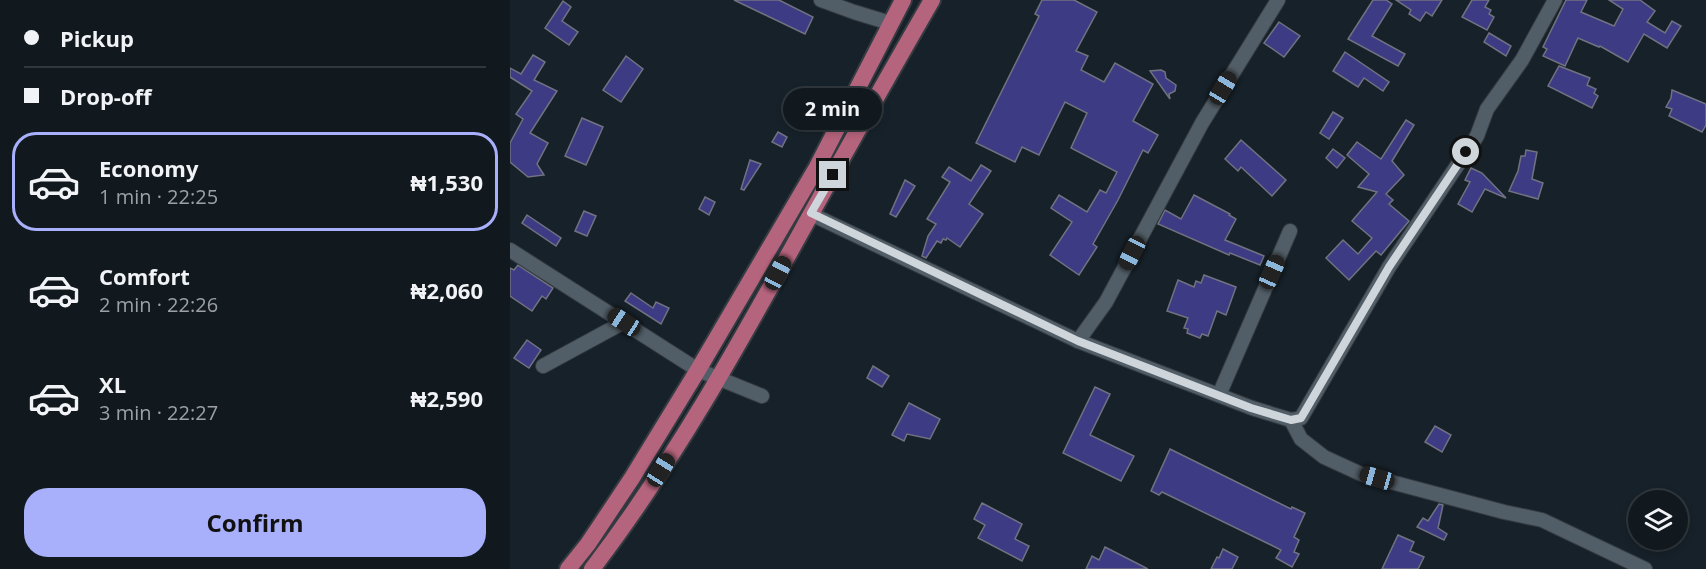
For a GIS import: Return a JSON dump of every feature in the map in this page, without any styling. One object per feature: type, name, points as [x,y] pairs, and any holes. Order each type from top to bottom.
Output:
[{"type":"main road","points":[[568,569],[588,544],[632,478],[698,370],[817,167],[903,0]]},
{"type":"main road","points":[[592,569],[650,488],[717,380],[757,313],[932,0]]},
{"type":"street","points":[[821,0],[890,23]]},
{"type":"street","points":[[1078,341],[1106,302],[1202,123],[1278,0]]},
{"type":"street","points":[[811,213],[1078,341],[1251,408],[1291,420],[1301,418],[1389,267],[1477,136],[1487,109],[1522,60],[1556,0]]},
{"type":"street","points":[[1219,395],[1290,231]]},
{"type":"street","points":[[510,249],[698,370],[717,380],[762,396]]},
{"type":"street","points":[[543,366],[624,322]]},
{"type":"street","points":[[1291,420],[1301,439],[1324,457],[1361,474],[1542,520],[1645,569]]},
{"type":"building","points":[[734,0],[779,0],[813,17],[805,34]]},
{"type":"building","points":[[1042,0],[1074,0],[1097,12],[1076,51],[1088,56],[1081,70],[1104,82],[1115,63],[1153,84],[1133,121],[1158,135],[1148,153],[1143,150],[1093,244],[1097,247],[1079,275],[1050,255],[1072,222],[1051,208],[1059,195],[1087,212],[1100,190],[1106,193],[1117,172],[1071,148],[1087,113],[1065,102],[1039,155],[1022,147],[1015,162],[976,143],[1039,16],[1035,14]]},
{"type":"building","points":[[1373,0],[1386,0],[1392,4],[1372,36],[1405,54],[1398,66],[1348,39]]},
{"type":"building","points":[[1396,0],[1442,0],[1432,16],[1426,12],[1420,21],[1409,14],[1411,10]]},
{"type":"building","points":[[1472,0],[1489,0],[1485,7],[1491,10],[1489,14],[1494,17],[1487,30],[1462,17]]},
{"type":"building","points":[[1566,0],[1587,0],[1581,12],[1614,26],[1623,9],[1609,0],[1640,0],[1655,11],[1647,22],[1665,33],[1672,21],[1681,26],[1667,48],[1644,34],[1628,62],[1600,46],[1578,38],[1565,66],[1543,56],[1547,49],[1543,47]]},
{"type":"building","points":[[563,1],[571,7],[562,21],[578,32],[569,45],[545,28]]},
{"type":"building","points":[[1279,22],[1300,36],[1284,57],[1264,43]]},
{"type":"building","points":[[1489,33],[1511,46],[1506,56],[1484,42]]},
{"type":"building","points":[[1345,52],[1389,82],[1383,91],[1364,78],[1358,87],[1333,71]]},
{"type":"building","points":[[533,55],[545,62],[534,80],[557,91],[530,133],[548,143],[537,164],[544,175],[528,177],[510,162],[510,143],[523,119],[516,114],[532,91],[510,77],[510,68],[521,74]]},
{"type":"building","points":[[626,56],[643,69],[621,102],[603,90]]},
{"type":"building","points":[[1559,66],[1590,78],[1587,85],[1596,89],[1594,93],[1598,96],[1592,108],[1548,86]]},
{"type":"building","points":[[1150,71],[1165,72],[1166,78],[1176,85],[1175,91],[1169,94],[1170,99]]},
{"type":"building","points":[[1672,90],[1706,104],[1706,125],[1702,132],[1669,116],[1672,109],[1666,107]]},
{"type":"building","points":[[1333,112],[1343,118],[1329,139],[1320,133]]},
{"type":"building","points":[[582,118],[603,127],[586,165],[565,156]]},
{"type":"building","points":[[1406,120],[1414,125],[1392,161],[1404,175],[1386,194],[1393,200],[1389,204],[1409,221],[1381,255],[1376,251],[1349,280],[1326,258],[1343,240],[1358,254],[1372,238],[1352,221],[1377,192],[1358,187],[1369,174],[1347,155],[1357,142],[1381,159]]},
{"type":"building","points":[[778,132],[787,137],[782,147],[772,142]]},
{"type":"building","points":[[1241,140],[1286,180],[1272,196],[1241,167],[1238,171],[1225,159]]},
{"type":"building","points":[[1333,149],[1345,158],[1337,168],[1326,158]]},
{"type":"building","points":[[1526,150],[1537,152],[1532,179],[1543,183],[1538,199],[1509,191],[1518,171],[1521,156],[1525,156]]},
{"type":"building","points":[[750,160],[761,164],[744,190],[741,189]]},
{"type":"building","points":[[981,165],[991,171],[969,204],[983,214],[960,247],[947,238],[941,243],[937,241],[926,258],[922,256],[928,236],[936,224],[927,219],[950,182],[942,177],[949,167],[971,181]]},
{"type":"building","points":[[1471,168],[1482,173],[1506,198],[1485,189],[1472,212],[1458,204],[1470,182],[1465,180]]},
{"type":"building","points":[[905,180],[915,186],[896,217],[890,214]]},
{"type":"building","points":[[1194,195],[1236,219],[1225,240],[1264,256],[1260,265],[1230,253],[1229,255],[1158,224],[1165,210],[1181,219]]},
{"type":"building","points":[[705,197],[715,202],[709,215],[699,209]]},
{"type":"building","points":[[584,211],[596,216],[587,236],[575,231]]},
{"type":"building","points":[[527,215],[561,238],[556,246],[522,223]]},
{"type":"building","points":[[518,265],[553,288],[546,299],[542,296],[532,311],[510,296],[510,268],[514,270]]},
{"type":"building","points":[[1204,275],[1236,287],[1226,315],[1217,311],[1208,336],[1202,334],[1200,338],[1187,333],[1188,329],[1184,328],[1188,318],[1167,311],[1178,280],[1194,287],[1196,281],[1201,283]]},
{"type":"building","points":[[631,293],[653,308],[656,302],[669,308],[661,324],[625,301]]},
{"type":"building","points":[[527,340],[541,350],[529,368],[514,358]]},
{"type":"building","points":[[873,366],[889,376],[882,387],[867,378]]},
{"type":"building","points":[[1095,387],[1110,394],[1090,435],[1134,456],[1121,481],[1063,453]]},
{"type":"building","points":[[909,403],[940,419],[930,439],[907,434],[904,441],[892,435]]},
{"type":"building","points":[[1435,426],[1451,435],[1442,452],[1425,442]]},
{"type":"building","points":[[1170,449],[1291,509],[1292,507],[1305,513],[1294,537],[1299,540],[1294,552],[1299,554],[1292,567],[1276,558],[1281,550],[1162,492],[1159,495],[1151,491]]},
{"type":"building","points":[[982,503],[1022,524],[1015,539],[1029,546],[1022,561],[978,538],[985,525],[974,519]]},
{"type":"building","points":[[1439,504],[1443,505],[1438,528],[1447,534],[1444,540],[1417,527],[1423,518],[1428,521]]},
{"type":"building","points":[[1398,535],[1414,542],[1410,551],[1424,557],[1418,569],[1382,569]]},
{"type":"building","points":[[1105,547],[1148,569],[1086,569],[1092,556],[1099,560]]},
{"type":"building","points":[[1223,549],[1238,557],[1232,569],[1211,569],[1217,557],[1219,558]]},
{"type":"route","points":[[833,175],[811,213],[1078,341],[1251,408],[1291,420],[1301,418],[1389,267],[1466,152]]}]
